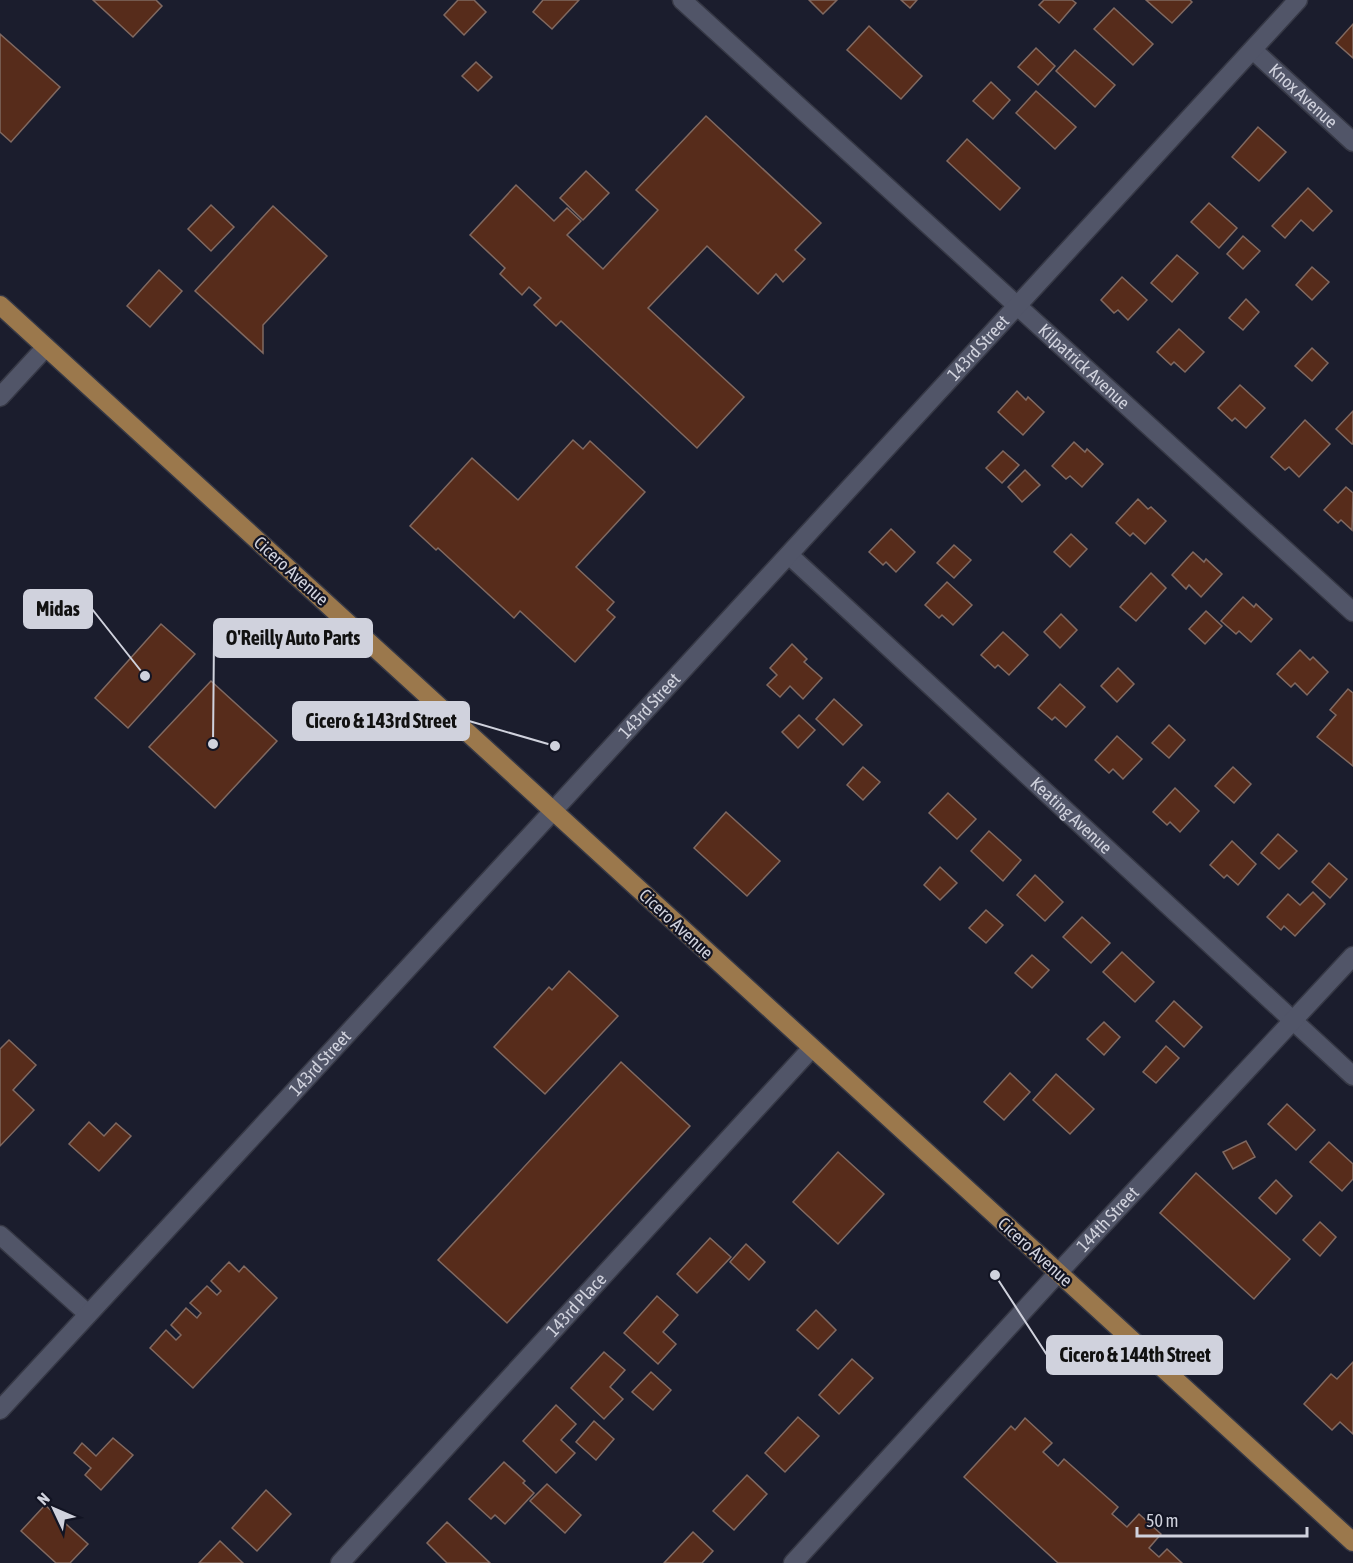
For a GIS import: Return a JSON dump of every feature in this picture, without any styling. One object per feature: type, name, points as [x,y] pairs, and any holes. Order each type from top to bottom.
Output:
[{"type":"main road","name":"Cicero Avenue","points":[[0,304],[1353,1542]]},
{"type":"street","name":"Kilpatrick Avenue","points":[[682,0],[1353,612]]},
{"type":"street","name":"143rd Street","points":[[0,1410],[1298,0]]},
{"type":"street","name":"Knox Avenue","points":[[1252,50],[1353,142]]},
{"type":"street","points":[[0,397],[46,347]]},
{"type":"street","name":"Keating Avenue","points":[[789,555],[1353,1076]]},
{"type":"street","name":"144th Street","points":[[793,1563],[1058,1273],[1353,956]]},
{"type":"street","name":"143rd Place","points":[[342,1562],[812,1048]]},
{"type":"street","points":[[0,1235],[88,1314]]},
{"type":"building","points":[[93,0],[156,0],[162,6],[133,37]]},
{"type":"building","points":[[458,0],[474,0],[486,12],[464,35],[444,15]]},
{"type":"building","points":[[543,0],[579,0],[552,29],[533,12]]},
{"type":"building","points":[[809,0],[837,0],[823,14]]},
{"type":"building","points":[[901,0],[917,0],[910,8]]},
{"type":"building","points":[[1044,0],[1072,0],[1076,3],[1059,23],[1039,5]]},
{"type":"building","points":[[1146,0],[1190,0],[1192,2],[1172,23]]},
{"type":"building","points":[[1114,8],[1153,44],[1133,65],[1094,29]]},
{"type":"building","points":[[1353,24],[1353,58],[1336,43]]},
{"type":"building","points":[[869,26],[922,76],[901,99],[847,50]]},
{"type":"building","points":[[0,34],[60,87],[11,142],[0,132]]},
{"type":"building","points":[[1036,48],[1055,66],[1038,85],[1018,67]]},
{"type":"building","points":[[1075,50],[1115,85],[1095,107],[1056,71]]},
{"type":"building","points":[[476,62],[492,77],[478,91],[462,76]]},
{"type":"building","points":[[991,82],[1010,100],[993,119],[973,101]]},
{"type":"building","points":[[1036,91],[1076,127],[1055,149],[1016,113]]},
{"type":"building","points":[[706,116],[821,223],[795,250],[805,259],[783,282],[776,274],[758,294],[707,246],[648,308],[744,397],[697,448],[561,321],[556,326],[534,305],[541,298],[529,287],[522,295],[500,274],[505,268],[470,235],[516,185],[554,221],[567,208],[581,221],[567,235],[603,269],[658,210],[636,190]]},
{"type":"building","points":[[1258,127],[1286,152],[1259,181],[1232,157]]},
{"type":"building","points":[[967,139],[1020,188],[1000,210],[947,161]]},
{"type":"building","points":[[586,171],[609,193],[583,220],[560,198]]},
{"type":"building","points":[[1308,188],[1332,211],[1313,231],[1301,220],[1285,238],[1272,226]]},
{"type":"building","points":[[1209,203],[1237,228],[1219,248],[1191,222]]},
{"type":"building","points":[[211,205],[234,227],[211,251],[188,229]]},
{"type":"building","points":[[273,206],[327,256],[263,325],[263,353],[195,291]]},
{"type":"building","points":[[1243,236],[1260,251],[1243,269],[1227,254]]},
{"type":"building","points":[[1177,255],[1198,273],[1172,302],[1151,283]]},
{"type":"building","points":[[1312,267],[1329,282],[1312,300],[1296,285]]},
{"type":"building","points":[[159,270],[182,291],[150,327],[127,306]]},
{"type":"building","points":[[1122,277],[1147,300],[1128,320],[1118,310],[1114,313],[1101,300]]},
{"type":"building","points":[[1246,299],[1259,312],[1243,330],[1229,318]]},
{"type":"building","points":[[1179,329],[1204,352],[1185,372],[1174,362],[1171,365],[1157,352]]},
{"type":"building","points":[[1312,348],[1328,363],[1312,381],[1295,366]]},
{"type":"building","points":[[1240,385],[1265,408],[1246,428],[1235,418],[1232,421],[1218,408]]},
{"type":"building","points":[[1017,391],[1026,400],[1028,397],[1044,412],[1023,435],[998,412]]},
{"type":"building","points":[[1353,411],[1353,444],[1352,444],[1336,429]]},
{"type":"building","points":[[1305,420],[1330,444],[1299,477],[1289,467],[1285,470],[1271,457]]},
{"type":"building","points":[[573,440],[583,449],[590,441],[645,492],[576,567],[614,602],[607,610],[615,617],[575,662],[520,611],[514,618],[438,548],[436,550],[410,526],[472,458],[518,500]]},
{"type":"building","points":[[1074,442],[1085,452],[1087,449],[1103,464],[1082,487],[1070,476],[1066,479],[1052,466]]},
{"type":"building","points":[[1003,451],[1019,465],[1002,483],[986,468]]},
{"type":"building","points":[[1025,470],[1040,485],[1022,502],[1008,487]]},
{"type":"building","points":[[1346,487],[1353,493],[1352,530],[1341,520],[1338,523],[1324,510]]},
{"type":"building","points":[[1138,499],[1166,521],[1145,544],[1133,533],[1130,536],[1116,523]]},
{"type":"building","points":[[891,529],[915,552],[896,572],[886,562],[883,565],[869,552]]},
{"type":"building","points":[[1071,534],[1087,549],[1070,567],[1054,552]]},
{"type":"building","points":[[954,545],[971,560],[954,578],[937,563]]},
{"type":"building","points":[[1193,552],[1204,562],[1206,559],[1222,574],[1201,597],[1189,585],[1186,589],[1172,575]]},
{"type":"building","points":[[1151,573],[1166,588],[1136,621],[1120,607]]},
{"type":"building","points":[[947,582],[972,605],[953,625],[942,615],[939,618],[925,605]]},
{"type":"building","points":[[1243,597],[1254,607],[1256,604],[1272,619],[1251,642],[1239,631],[1236,634],[1221,621]]},
{"type":"building","points":[[1206,611],[1222,626],[1205,644],[1189,629]]},
{"type":"building","points":[[1061,614],[1077,630],[1060,648],[1044,632]]},
{"type":"building","points":[[161,624],[195,654],[128,728],[95,698]]},
{"type":"building","points":[[1003,632],[1028,655],[1009,675],[998,665],[995,668],[981,655]]},
{"type":"building","points":[[792,644],[807,659],[804,662],[822,678],[803,699],[790,686],[780,697],[767,685],[777,675],[770,668]]},
{"type":"building","points":[[1300,650],[1310,660],[1313,657],[1328,672],[1307,695],[1295,683],[1291,687],[1277,674]]},
{"type":"building","points":[[1118,668],[1134,684],[1117,702],[1101,686]]},
{"type":"building","points":[[211,681],[277,741],[215,808],[149,747]]},
{"type":"building","points":[[1060,684],[1085,707],[1066,727],[1055,717],[1052,720],[1038,708]]},
{"type":"building","points":[[1348,689],[1353,693],[1353,766],[1317,737],[1336,715],[1330,710]]},
{"type":"building","points":[[834,699],[862,725],[843,745],[816,719]]},
{"type":"building","points":[[799,715],[815,730],[798,748],[782,732]]},
{"type":"building","points":[[1169,725],[1185,740],[1169,758],[1152,743]]},
{"type":"building","points":[[1117,736],[1142,759],[1123,779],[1113,769],[1109,773],[1095,760]]},
{"type":"building","points":[[863,767],[880,782],[863,800],[847,785]]},
{"type":"building","points":[[1233,767],[1251,784],[1234,803],[1215,786]]},
{"type":"building","points":[[1175,788],[1199,811],[1180,832],[1170,822],[1167,825],[1153,812]]},
{"type":"building","points":[[948,793],[976,819],[957,839],[929,813]]},
{"type":"building","points":[[726,812],[780,861],[747,896],[694,848]]},
{"type":"building","points":[[989,831],[1021,860],[1003,881],[971,851]]},
{"type":"building","points":[[1278,834],[1297,851],[1279,869],[1261,853]]},
{"type":"building","points":[[1232,841],[1256,864],[1238,885],[1227,875],[1224,878],[1210,865]]},
{"type":"building","points":[[1329,863],[1347,879],[1330,898],[1312,882]]},
{"type":"building","points":[[940,867],[957,883],[940,900],[924,885]]},
{"type":"building","points":[[1035,875],[1063,902],[1045,921],[1017,895]]},
{"type":"building","points":[[1313,892],[1325,904],[1295,936],[1284,926],[1281,930],[1267,917],[1288,894],[1300,905]]},
{"type":"building","points":[[986,910],[1003,925],[986,943],[969,928]]},
{"type":"building","points":[[1082,917],[1110,943],[1091,963],[1063,937]]},
{"type":"building","points":[[1122,952],[1154,982],[1135,1002],[1103,972]]},
{"type":"building","points":[[1032,955],[1049,970],[1032,988],[1015,973]]},
{"type":"building","points":[[569,971],[618,1016],[545,1094],[494,1047],[549,987],[552,990]]},
{"type":"building","points":[[1174,1001],[1202,1027],[1184,1047],[1156,1021]]},
{"type":"building","points":[[1104,1022],[1120,1037],[1104,1055],[1087,1039]]},
{"type":"building","points":[[9,1040],[36,1065],[13,1090],[34,1110],[0,1146],[0,1049]]},
{"type":"building","points":[[1166,1046],[1179,1058],[1156,1083],[1143,1072]]},
{"type":"building","points":[[621,1062],[690,1126],[507,1323],[438,1260]]},
{"type":"building","points":[[1010,1073],[1030,1092],[1004,1120],[984,1102]]},
{"type":"building","points":[[1056,1074],[1094,1109],[1070,1134],[1033,1100]]},
{"type":"building","points":[[1287,1104],[1315,1130],[1296,1150],[1268,1124]]},
{"type":"building","points":[[89,1122],[104,1136],[116,1123],[131,1136],[99,1171],[69,1144]]},
{"type":"building","points":[[1246,1141],[1255,1157],[1233,1169],[1223,1152]]},
{"type":"building","points":[[1329,1142],[1353,1164],[1353,1179],[1342,1191],[1310,1162]]},
{"type":"building","points":[[838,1152],[884,1194],[838,1244],[793,1202]]},
{"type":"building","points":[[1196,1173],[1290,1259],[1254,1299],[1160,1213]]},
{"type":"building","points":[[1276,1180],[1292,1196],[1276,1214],[1259,1198]]},
{"type":"building","points":[[1320,1222],[1336,1237],[1320,1256],[1303,1240]]},
{"type":"building","points":[[710,1238],[731,1257],[697,1293],[677,1274]]},
{"type":"building","points":[[746,1244],[765,1262],[749,1280],[730,1262]]},
{"type":"building","points":[[229,1262],[239,1272],[244,1266],[277,1298],[193,1388],[150,1348],[166,1330],[176,1340],[181,1335],[171,1325],[186,1308],[197,1318],[201,1313],[190,1303],[207,1286],[217,1295],[221,1291],[211,1281]]},
{"type":"building","points":[[657,1296],[678,1315],[663,1332],[676,1344],[658,1364],[624,1333]]},
{"type":"building","points":[[816,1310],[836,1330],[818,1349],[797,1330]]},
{"type":"building","points":[[604,1352],[625,1370],[610,1387],[623,1399],[604,1419],[571,1388]]},
{"type":"building","points":[[852,1359],[873,1378],[839,1414],[819,1395]]},
{"type":"building","points":[[1353,1362],[1353,1434],[1340,1422],[1332,1430],[1304,1404],[1331,1374],[1337,1379]]},
{"type":"building","points":[[651,1372],[671,1390],[653,1410],[632,1392]]},
{"type":"building","points":[[556,1405],[576,1424],[561,1440],[575,1453],[556,1473],[523,1441]]},
{"type":"building","points":[[798,1417],[819,1436],[785,1472],[765,1453]]},
{"type":"building","points":[[1025,1418],[1052,1443],[1043,1452],[1058,1466],[1064,1459],[1118,1507],[1112,1514],[1127,1527],[1139,1514],[1161,1534],[1149,1548],[1159,1557],[1167,1549],[1182,1563],[1058,1563],[964,1477],[1011,1426],[1015,1430]]},
{"type":"building","points":[[594,1421],[614,1439],[596,1460],[576,1442]]},
{"type":"building","points":[[113,1438],[133,1455],[101,1490],[85,1475],[91,1468],[74,1453],[82,1443],[96,1456]]},
{"type":"building","points":[[504,1462],[525,1481],[523,1483],[534,1493],[505,1524],[495,1515],[491,1519],[469,1499]]},
{"type":"building","points":[[747,1475],[767,1494],[734,1530],[713,1511]]},
{"type":"building","points":[[547,1484],[581,1515],[565,1533],[530,1501]]},
{"type":"building","points":[[266,1490],[291,1514],[257,1551],[232,1528]]},
{"type":"building","points":[[45,1505],[88,1544],[70,1563],[56,1563],[21,1531]]},
{"type":"building","points":[[447,1522],[490,1563],[447,1563],[427,1543]]},
{"type":"building","points":[[693,1532],[713,1551],[702,1563],[664,1563]]},
{"type":"building","points":[[220,1541],[243,1563],[199,1563]]},
{"type":"place","name":"Midas","points":[[145,676]]},
{"type":"place","name":"O'Reilly Auto Parts","points":[[213,744]]},
{"type":"place","name":"Cicero & 143rd Street","points":[[555,746]]},
{"type":"place","name":"Cicero & 144th Street","points":[[995,1275]]}]
